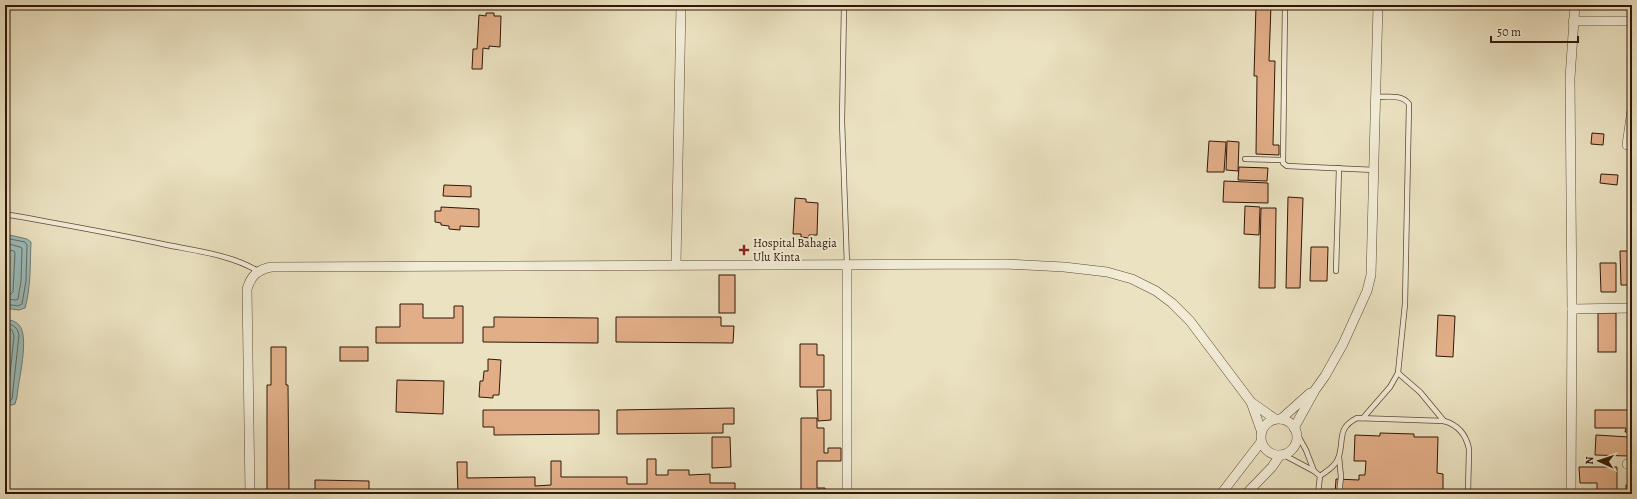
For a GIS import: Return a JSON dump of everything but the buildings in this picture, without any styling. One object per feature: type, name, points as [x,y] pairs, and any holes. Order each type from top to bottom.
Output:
[{"type":"street","points":[[676,265],[681,5]]},
{"type":"street","points":[[1295,430],[1315,390],[1325,376],[1343,344],[1367,291],[1371,275],[1375,170],[1378,5]]},
{"type":"street","points":[[1571,494],[1572,309],[1570,85],[1575,5]]},
{"type":"street","points":[[1573,21],[1632,21]]},
{"type":"street","points":[[1627,145],[1632,110]]},
{"type":"street","points":[[250,494],[246,298],[249,283],[258,271],[280,267],[1006,264],[1057,266],[1108,272],[1132,279],[1156,291],[1172,303],[1190,321],[1251,402],[1262,430]]},
{"type":"street","points":[[847,265],[847,494]]},
{"type":"street","points":[[1572,309],[1632,308]]},
{"type":"street","points":[[1222,494],[1261,442],[1264,425],[1278,419],[1315,390]]},
{"type":"street","points":[[1251,402],[1278,419],[1291,424],[1297,437],[1294,446],[1287,453],[1281,455],[1268,452],[1261,442]]},
{"type":"street","points":[[1246,494],[1272,467],[1281,455]]},
{"type":"lane","points":[[844,5],[842,121],[847,265]]},
{"type":"lane","points":[[1285,5],[1283,163],[1287,166],[1375,170]]},
{"type":"lane","points":[[1363,418],[1390,387],[1398,373],[1405,304],[1409,108],[1406,100],[1403,98],[1376,97]]},
{"type":"lane","points":[[1245,159],[1282,160]]},
{"type":"lane","points":[[1336,271],[1339,168]]},
{"type":"lane","points":[[5,214],[128,236],[200,251],[234,260],[258,271]]},
{"type":"lane","points":[[1398,373],[1420,392],[1444,421]]},
{"type":"lane","points":[[1339,494],[1341,477],[1339,457],[1343,432],[1349,422],[1357,418],[1363,418],[1444,421],[1457,426],[1468,442],[1468,494]]},
{"type":"lane","points":[[1295,430],[1306,450],[1314,471]]},
{"type":"lane","points":[[1281,455],[1314,471],[1320,476]]},
{"type":"lane","points":[[1318,494],[1320,476],[1330,468],[1339,457]]},
{"type":"water","points":[[5,234],[27,239],[31,242],[30,275],[27,300],[25,308],[19,310],[5,308]]},
{"type":"water","points":[[5,319],[19,325],[22,331],[23,339],[17,397],[15,404],[12,405],[5,404]]},
{"type":"place","name":"Hospital Bahagia Ulu Kinta","points":[[744,250]]}]
